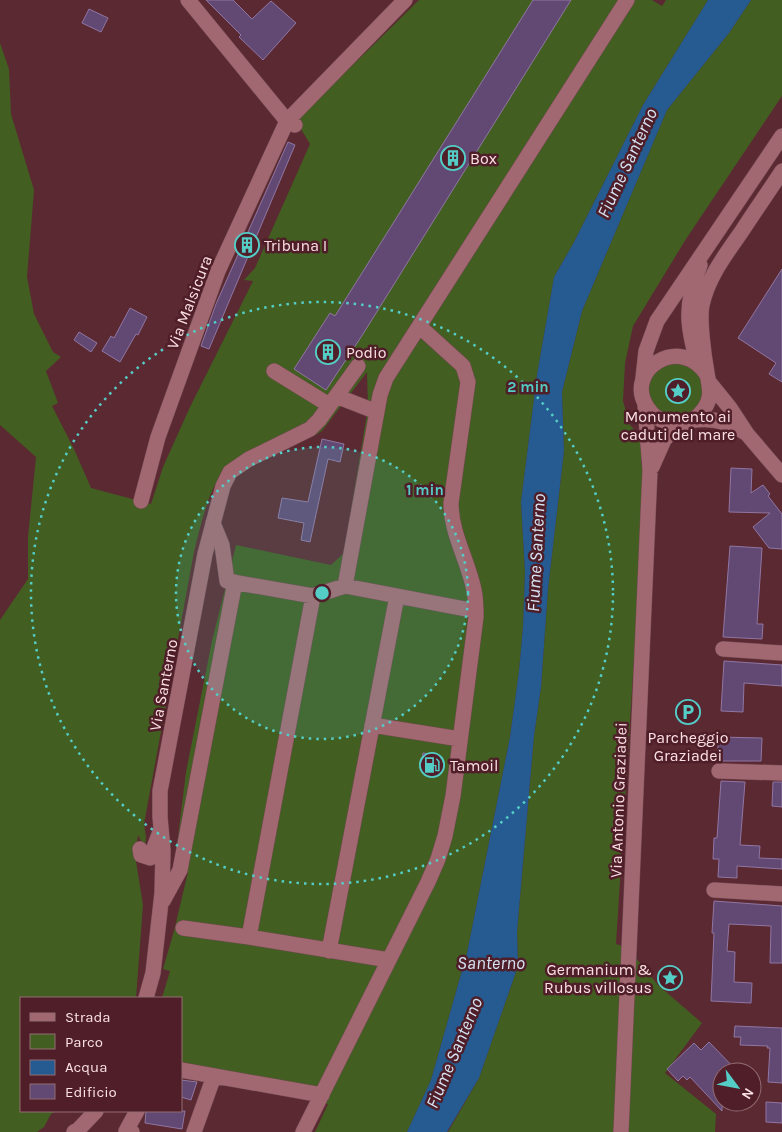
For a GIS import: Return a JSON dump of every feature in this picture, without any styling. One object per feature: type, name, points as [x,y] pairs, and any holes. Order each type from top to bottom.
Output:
[{"type":"street","points":[[188,0],[291,123]]},
{"type":"street","name":"Via Malsicura","points":[[141,501],[158,437],[218,271],[291,123],[405,0]]},
{"type":"street","points":[[346,586],[380,395],[386,378],[627,0]]},
{"type":"street","points":[[747,434],[726,422],[715,419],[703,418],[684,423],[668,423],[658,420],[645,405],[642,396],[646,351],[656,320],[782,136]]},
{"type":"street","points":[[705,374],[701,306],[706,289],[720,263],[782,171]]},
{"type":"street","points":[[684,423],[704,409],[710,392],[690,336],[688,314],[691,291],[713,239]]},
{"type":"street","points":[[303,1132],[438,859],[453,796],[476,611],[474,589],[453,525],[451,513],[468,382],[463,366],[419,326]]},
{"type":"street","points":[[642,387],[647,371],[659,360],[675,356],[691,359],[705,374],[747,434],[782,475]]},
{"type":"street","points":[[332,400],[358,366]]},
{"type":"street","points":[[274,371],[332,400],[377,412]]},
{"type":"street","name":"Via Santerno","points":[[146,997],[153,973],[160,907],[163,850],[160,791],[205,554],[223,486],[230,472],[249,459],[310,429],[319,420],[332,400]]},
{"type":"street","name":"Via Antonio Graziadei","points":[[621,1132],[650,470],[645,405]]},
{"type":"street","name":"Via Antonio Graziadei","points":[[650,470],[664,440],[684,423]]},
{"type":"street","points":[[213,523],[222,544],[227,581],[313,596],[346,586],[476,611]]},
{"type":"street","points":[[160,907],[180,870],[235,582]]},
{"type":"street","points":[[249,937],[313,596]]},
{"type":"street","points":[[329,951],[397,596]]},
{"type":"street","points":[[723,649],[782,652]]},
{"type":"street","points":[[372,725],[460,739]]},
{"type":"street","points":[[719,771],[782,773]]},
{"type":"street","points":[[140,849],[141,855],[150,858],[161,828]]},
{"type":"street","points":[[714,890],[782,894]]},
{"type":"street","points":[[182,928],[389,960]]},
{"type":"street","points":[[182,1070],[322,1094]]},
{"type":"street","points":[[194,1132],[214,1076]]},
{"type":"street","points":[[74,1132],[95,1112]]},
{"type":"street","points":[[132,1132],[126,1131],[136,1112]]},
{"type":"green space","points":[[419,0],[652,0],[662,6],[666,0],[708,0],[643,105],[573,244],[554,277],[537,375],[521,502],[525,572],[523,627],[510,737],[467,953],[431,1080],[407,1132],[315,1132],[328,1104],[287,1094],[258,1077],[182,1063],[182,997],[162,997],[170,971],[163,969],[188,872],[174,869],[186,772],[212,641],[236,545],[331,565],[344,553],[368,407],[367,372],[322,431],[314,436],[310,429],[226,467],[214,486],[199,530],[194,552],[144,824],[145,849],[138,835],[135,855],[143,905],[136,997],[20,997],[20,1112],[54,1112],[51,1114],[44,1127],[37,1132],[0,1132],[0,620],[28,579],[28,537],[36,457],[0,425],[0,43],[9,69],[11,114],[34,190],[27,277],[34,314],[53,352],[61,357],[46,371],[58,403],[52,406],[91,488],[151,504],[163,467],[190,407],[253,281],[244,280],[255,268],[310,144],[296,121]]},
{"type":"green space","points":[[751,0],[782,0],[782,96],[686,239],[633,326],[625,363],[623,401],[630,425],[642,438],[641,464],[646,468],[616,944],[627,947],[658,985],[702,1023],[665,1073],[716,1114],[715,1132],[448,1132],[479,1078],[518,966],[517,932],[534,736],[541,687],[548,589],[564,451],[562,392],[582,311],[667,110],[729,33]]},
{"type":"green space","points":[[676,363],[686,365],[695,371],[701,380],[703,390],[701,400],[695,409],[686,415],[676,417],[666,415],[657,409],[651,400],[649,390],[651,380],[657,371],[666,365]]},
{"type":"water","name":"Santerno","points":[[708,0],[751,0],[729,33],[667,110],[582,311],[562,392],[564,451],[548,589],[541,687],[534,736],[517,932],[518,966],[479,1078],[447,1132],[407,1132],[431,1080],[467,953],[510,737],[523,627],[525,572],[521,502],[537,375],[554,277],[573,244],[643,105]]},
{"type":"building","points":[[206,0],[233,0],[252,19],[271,1],[296,23],[263,60],[239,37],[241,35]]},
{"type":"building","name":"Box","points":[[533,0],[571,0],[363,334],[326,390],[294,369],[330,313],[335,316]]},
{"type":"building","points":[[89,9],[108,18],[101,32],[82,23]]},
{"type":"building","name":"Tribuna I","points":[[288,142],[295,145],[209,349],[201,346],[216,304]]},
{"type":"building","points":[[782,269],[782,382],[769,374],[776,363],[738,338]]},
{"type":"building","points":[[130,308],[147,317],[138,335],[136,334],[120,362],[102,351],[111,336],[114,338]]},
{"type":"building","points":[[79,332],[97,343],[91,352],[74,340]]},
{"type":"building","points":[[322,439],[344,444],[340,462],[328,459],[310,542],[301,540],[304,523],[278,518],[282,498],[308,502]]},
{"type":"building","points":[[731,468],[752,469],[751,493],[763,485],[770,494],[768,496],[782,514],[782,549],[769,548],[753,527],[770,513],[729,512]]},
{"type":"building","points":[[730,546],[762,548],[757,624],[763,624],[762,639],[723,637]]},
{"type":"building","points":[[724,661],[782,665],[782,686],[744,683],[743,712],[721,711]]},
{"type":"building","points":[[718,737],[762,738],[761,761],[718,761]]},
{"type":"building","points":[[423,753],[436,755],[433,767],[421,765]]},
{"type":"building","points":[[721,781],[745,782],[740,845],[760,846],[759,858],[782,859],[782,869],[737,866],[737,878],[718,877],[719,859],[713,859],[714,838],[717,838]]},
{"type":"building","points":[[773,782],[782,782],[782,807],[772,806]]},
{"type":"building","points":[[714,901],[782,906],[782,963],[770,963],[771,926],[729,924],[727,951],[735,952],[734,982],[752,983],[751,1003],[711,1001]]},
{"type":"building","points":[[735,1026],[782,1028],[782,1083],[768,1082],[770,1048],[767,1048],[768,1046],[740,1045],[741,1037],[734,1037]]},
{"type":"building","points":[[709,1042],[728,1062],[712,1062],[712,1100],[690,1077],[687,1080],[683,1076],[678,1081],[667,1069],[694,1043],[701,1050]]},
{"type":"building","points":[[182,1080],[197,1082],[191,1100],[182,1097]]},
{"type":"building","points":[[766,1102],[782,1103],[782,1123],[766,1122]]},
{"type":"building","points":[[185,1111],[182,1129],[145,1123],[146,1112]]},
{"type":"place","name":"Box","points":[[453,158]]},
{"type":"place","name":"Tribuna I","points":[[247,245]]},
{"type":"place","name":"Podio","points":[[328,352]]},
{"type":"place","name":"Monumento ai caduti del mare","points":[[678,391]]},
{"type":"place","name":"Parcheggio Graziadei","points":[[688,712]]},
{"type":"place","name":"Tamoil","points":[[432,765]]},
{"type":"place","name":"Germanium & Rubus villosus","points":[[670,978]]},
{"type":"water label","name":"Fiume Santerno","points":[[627,163]]},
{"type":"water label","name":"Fiume Santerno","points":[[536,553]]},
{"type":"water label","name":"Fiume Santerno","points":[[454,1053]]}]
